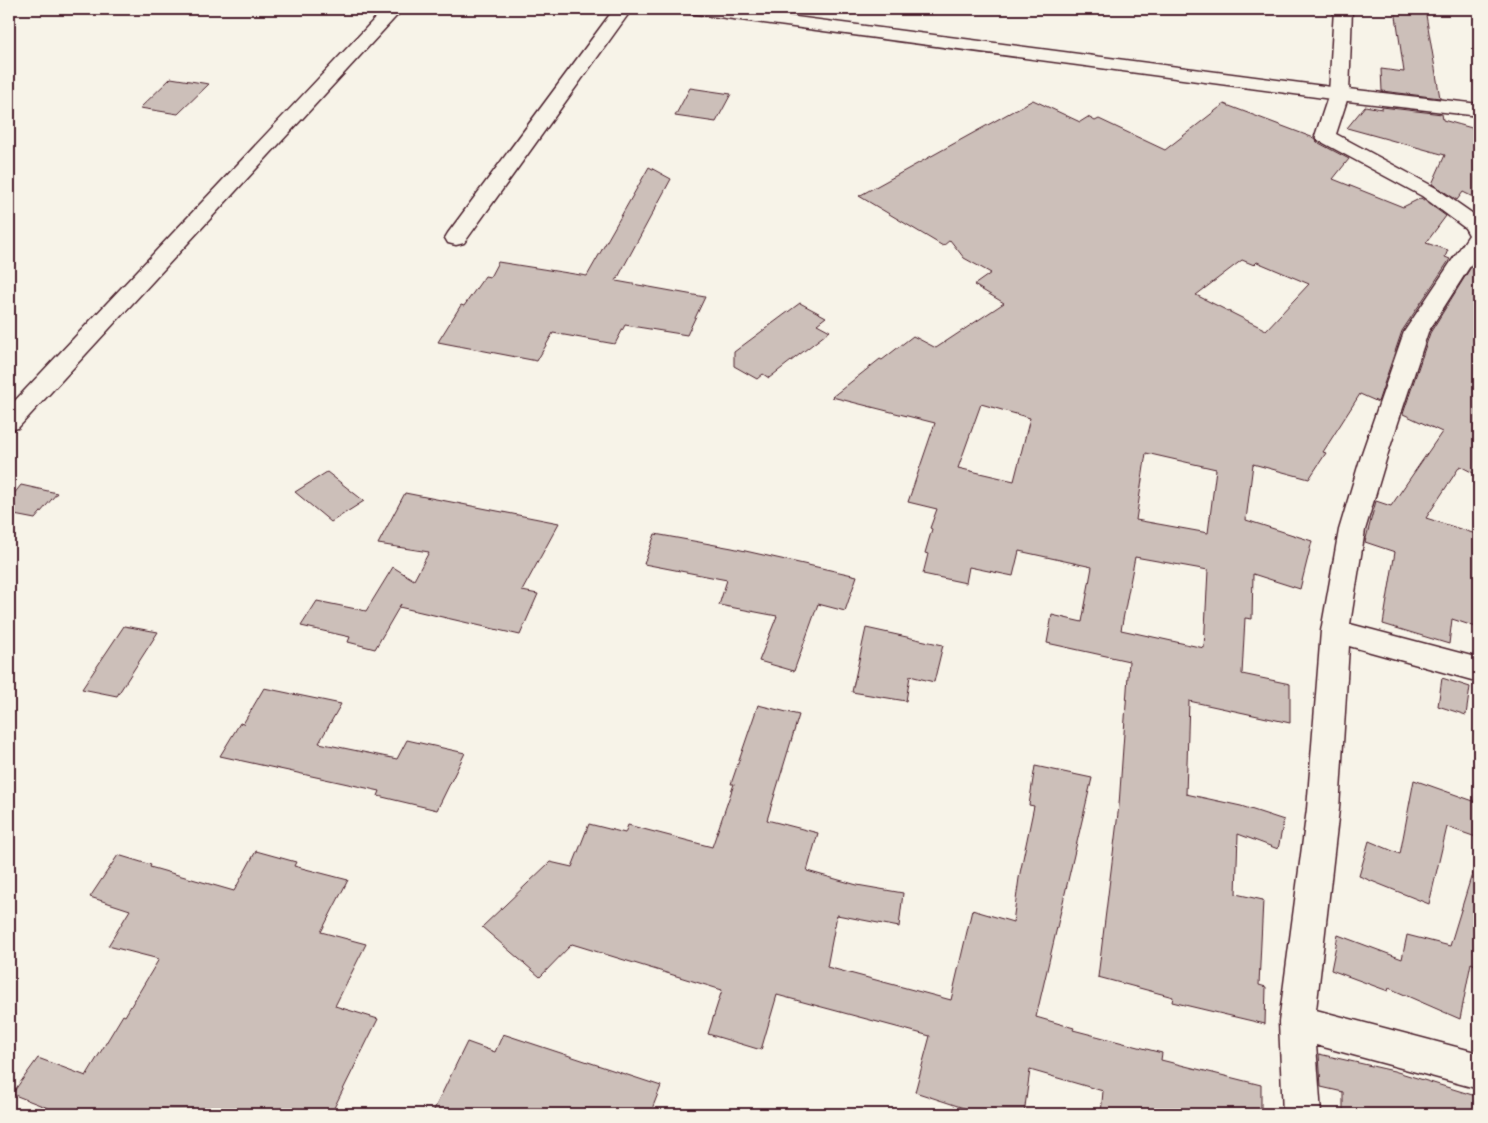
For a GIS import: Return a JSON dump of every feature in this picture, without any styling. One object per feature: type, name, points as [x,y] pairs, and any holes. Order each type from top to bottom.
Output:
[{"type":"street","points":[[9,422],[394,9]]},
{"type":"street","points":[[456,238],[623,9]]},
{"type":"street","points":[[696,9],[1339,94],[1479,110]]},
{"type":"street","points":[[1302,1114],[1297,1022],[1323,809],[1335,631],[1352,530],[1375,453],[1416,332],[1479,235],[1474,224],[1429,192],[1325,136],[1339,94],[1343,9]]},
{"type":"street","points":[[1335,631],[1479,670]]},
{"type":"street","points":[[1297,1022],[1479,1071]]},
{"type":"building","points":[[1395,9],[1425,9],[1440,98],[1382,91],[1381,69],[1404,72]]},
{"type":"building","points":[[171,78],[209,84],[178,114],[140,108]]},
{"type":"building","points":[[690,88],[731,94],[716,122],[675,116]]},
{"type":"building","points":[[1033,100],[1080,122],[1088,117],[1095,121],[1099,119],[1165,150],[1224,104],[1314,138],[1317,142],[1349,159],[1333,179],[1403,207],[1421,198],[1446,216],[1426,243],[1448,250],[1445,257],[1450,259],[1402,331],[1378,402],[1360,394],[1323,452],[1326,453],[1309,479],[1253,464],[1246,520],[1312,541],[1300,589],[1253,574],[1252,619],[1245,618],[1242,674],[1290,684],[1290,723],[1189,701],[1186,794],[1241,806],[1284,820],[1278,849],[1238,834],[1236,894],[1263,900],[1259,985],[1266,987],[1265,1024],[1172,1002],[1173,997],[1098,977],[1119,805],[1129,661],[1047,643],[1052,615],[1082,622],[1092,567],[1019,551],[1013,576],[969,567],[966,583],[923,574],[928,554],[925,553],[932,529],[930,528],[937,509],[908,502],[935,423],[832,397],[913,336],[936,348],[1004,303],[974,285],[991,273],[964,258],[950,240],[943,246],[859,196]],"holes":[[[1242,260],[1254,265],[1257,262],[1309,284],[1266,330],[1196,295]],[[981,404],[1030,418],[1014,481],[958,468]],[[1146,453],[1216,469],[1208,533],[1136,520]],[[1135,557],[1208,570],[1204,648],[1121,630]]]},
{"type":"building","points":[[1365,106],[1442,114],[1443,120],[1479,130],[1479,200],[1463,192],[1457,200],[1432,184],[1445,155],[1347,128]]},
{"type":"building","points":[[649,167],[671,179],[616,281],[705,297],[687,335],[625,325],[615,344],[553,333],[537,361],[438,342],[461,305],[464,306],[485,276],[490,277],[498,262],[587,276]]},
{"type":"building","points":[[1471,267],[1479,270],[1479,476],[1460,466],[1426,518],[1479,535],[1479,628],[1452,619],[1449,644],[1383,624],[1395,552],[1365,542],[1376,501],[1391,506],[1442,432],[1403,414],[1430,333]]},
{"type":"building","points":[[800,303],[826,317],[817,324],[830,331],[769,378],[763,374],[757,379],[734,366],[734,352]]},
{"type":"building","points":[[327,472],[364,501],[331,522],[295,492]]},
{"type":"building","points":[[21,485],[57,493],[35,519],[9,514],[9,500]]},
{"type":"building","points":[[405,493],[559,523],[522,591],[538,594],[520,635],[399,607],[375,649],[348,642],[350,637],[301,626],[317,601],[366,611],[393,567],[414,580],[429,552],[378,544]]},
{"type":"building","points":[[655,534],[732,548],[857,576],[845,611],[818,604],[794,671],[759,661],[777,616],[719,605],[727,580],[644,564]]},
{"type":"building","points":[[124,626],[158,632],[117,696],[82,689]]},
{"type":"building","points":[[866,628],[943,645],[934,682],[910,676],[906,701],[852,692]]},
{"type":"building","points":[[1442,678],[1470,687],[1466,715],[1438,706]]},
{"type":"building","points":[[264,688],[341,704],[319,743],[397,759],[407,740],[465,753],[437,810],[378,796],[380,791],[220,756],[240,723],[243,724]]},
{"type":"building","points":[[758,705],[799,715],[767,820],[818,833],[807,871],[857,885],[903,893],[899,927],[837,915],[827,967],[951,1000],[972,910],[1013,922],[1019,878],[1034,806],[1029,805],[1035,766],[1092,778],[1036,1017],[1074,1028],[1073,1030],[1162,1053],[1161,1060],[1261,1085],[1261,1114],[1101,1114],[1103,1091],[1030,1070],[1024,1114],[982,1114],[915,1092],[930,1036],[777,995],[761,1050],[708,1034],[722,990],[572,944],[540,977],[482,927],[550,862],[572,867],[589,824],[625,833],[628,825],[712,847],[734,784],[731,784]]},
{"type":"building","points":[[1414,780],[1479,803],[1479,838],[1447,827],[1429,904],[1359,876],[1369,841],[1400,854]]},
{"type":"building","points":[[256,851],[296,862],[294,866],[348,880],[321,932],[366,944],[335,1006],[378,1019],[331,1114],[63,1114],[12,1094],[38,1058],[86,1076],[159,959],[108,946],[130,910],[90,897],[118,855],[151,865],[150,867],[234,891]]},
{"type":"building","points":[[1472,874],[1479,875],[1479,967],[1471,963],[1460,1019],[1389,988],[1388,991],[1331,970],[1338,935],[1402,959],[1407,935],[1450,946]]},
{"type":"building","points":[[503,1034],[661,1086],[650,1114],[432,1114],[467,1042],[495,1052]]},
{"type":"building","points":[[1319,1054],[1394,1071],[1479,1097],[1479,1114],[1343,1114],[1343,1092],[1321,1087]]}]
